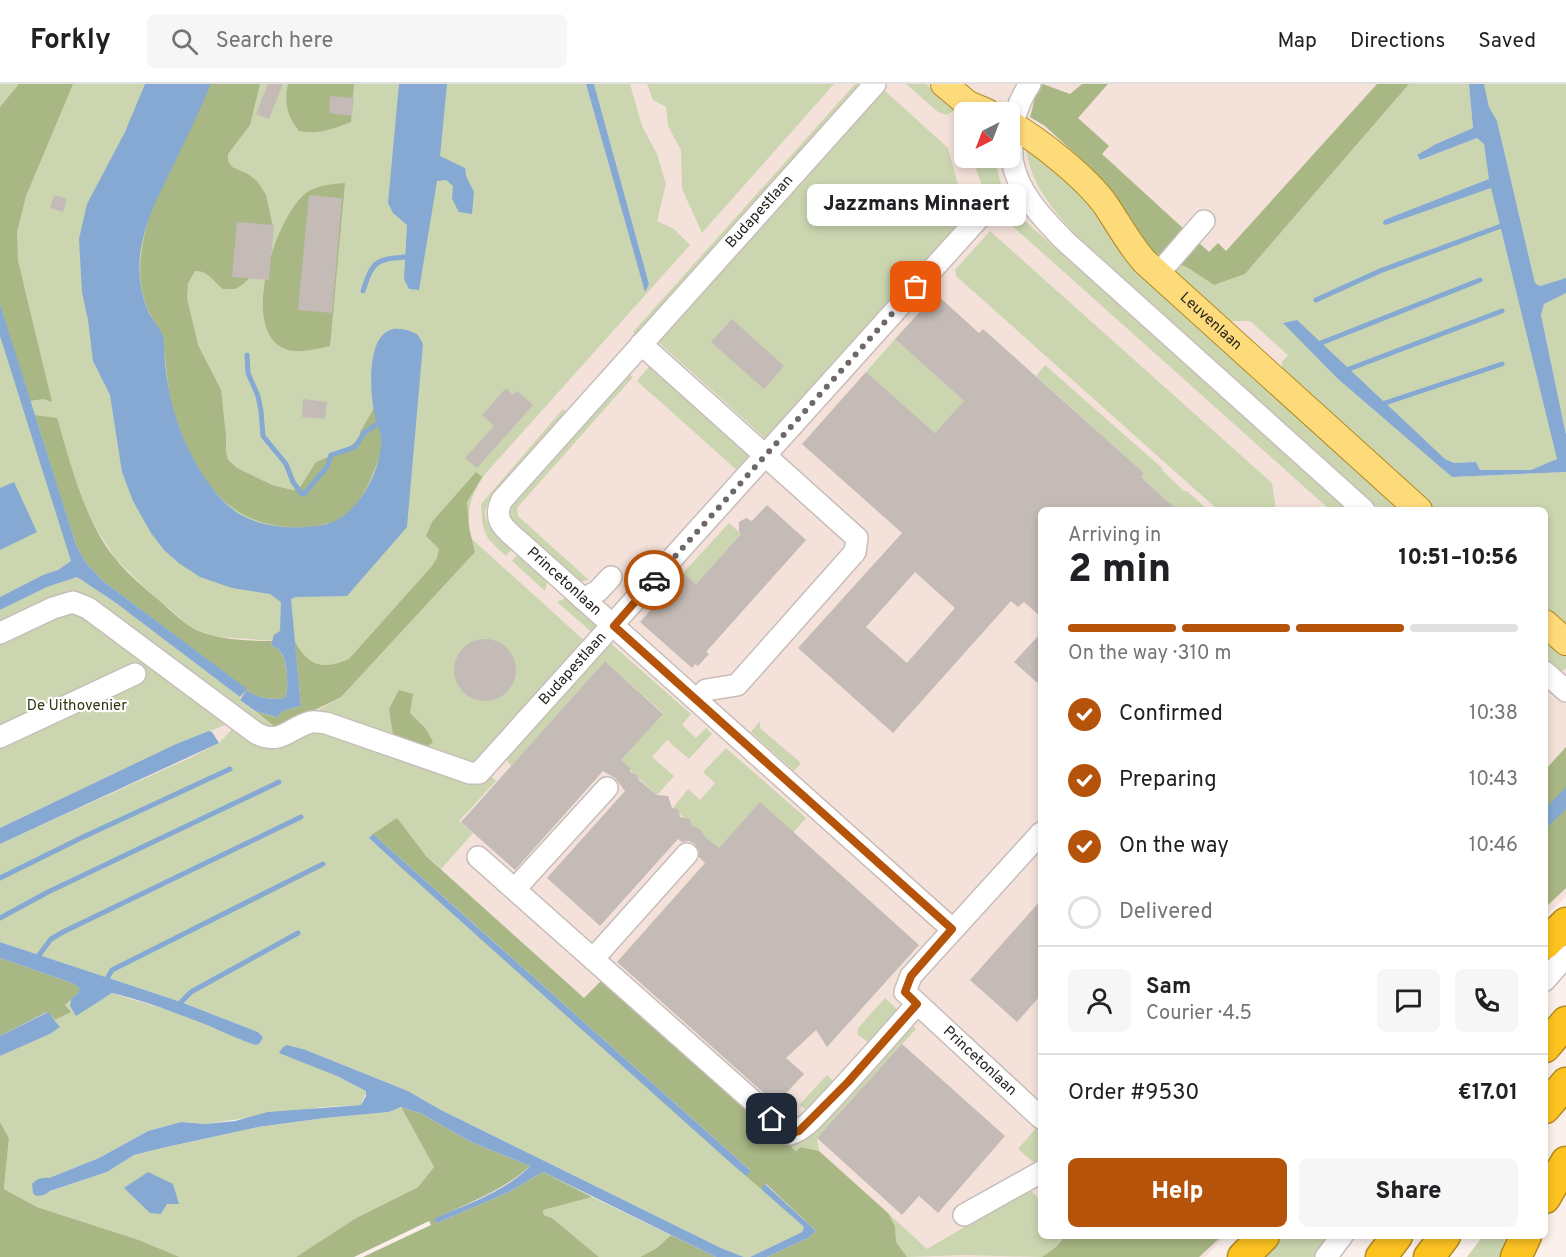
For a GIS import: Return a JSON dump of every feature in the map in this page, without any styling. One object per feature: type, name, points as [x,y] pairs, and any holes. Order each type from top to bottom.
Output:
[{"type":"highway","points":[[1548,941],[1566,923]]},
{"type":"highway","points":[[1548,1043],[1566,1022]]},
{"type":"highway","points":[[1548,1104],[1566,1083]]},
{"type":"highway","points":[[1548,1193],[1566,1162]]},
{"type":"highway","points":[[1243,1257],[1261,1239]]},
{"type":"highway","points":[[1381,1257],[1395,1239]]},
{"type":"highway","points":[[1429,1257],[1443,1239]]},
{"type":"highway","points":[[1516,1257],[1525,1239]]},
{"type":"main road","points":[[944,84],[966,102]]},
{"type":"main road","name":"Leuvenlaan","points":[[1020,130],[1034,138],[1092,189],[1134,249],[1158,274],[1416,507]]},
{"type":"main road","points":[[1548,626],[1566,642]]},
{"type":"street","name":"Budapestlaan","points":[[502,500],[875,84]]},
{"type":"street","points":[[1018,102],[1030,84]]},
{"type":"street","points":[[1014,168],[1021,188],[1044,219],[1065,241],[1361,507]]},
{"type":"street","name":"Budapestlaan","points":[[0,633],[53,608],[73,602],[88,608],[256,733],[266,738],[278,738],[312,722],[326,723],[470,773],[479,773],[614,626],[986,210]]},
{"type":"street","points":[[1158,274],[1204,221]]},
{"type":"street","points":[[641,344],[857,538],[855,552],[737,685],[706,690],[697,700]]},
{"type":"street","name":"Princetonlaan","points":[[502,500],[497,510],[498,519],[503,525],[587,592],[614,626],[952,929]]},
{"type":"street","points":[[587,592],[598,591],[611,577]]},
{"type":"street","points":[[0,737],[135,674]]},
{"type":"street","points":[[1548,675],[1566,691]]},
{"type":"street","points":[[515,890],[607,788]]},
{"type":"street","points":[[478,857],[790,1134],[799,1131],[825,1105],[917,1004],[905,992],[911,976],[1038,836]]},
{"type":"street","points":[[593,959],[687,854]]},
{"type":"street","points":[[1548,977],[1566,956]]},
{"type":"street","name":"Princetonlaan","points":[[917,1004],[1038,1115]]},
{"type":"street","points":[[964,1215],[1038,1174]]},
{"type":"street","points":[[1326,1257],[1340,1239]]},
{"type":"shaded area","points":[[0,84],[1566,84],[1566,896],[1548,914],[1548,507],[1038,507],[1038,1239],[1223,1239],[1205,1257],[862,1257],[256,733],[0,852]]},
{"type":"green space","points":[[0,84],[586,84],[645,291],[649,284],[594,84],[630,84],[642,126],[657,154],[666,184],[657,221],[674,229],[690,245],[486,473],[476,489],[469,512],[472,539],[588,644],[490,775],[496,781],[459,821],[473,833],[441,869],[419,849],[397,819],[369,838],[804,1227],[802,1232],[750,1257],[744,1257],[721,1248],[441,1110],[408,1091],[306,1050],[337,1076],[367,1091],[361,1105],[323,1107],[205,1124],[181,1122],[148,1131],[99,1158],[49,1178],[43,1178],[36,1196],[107,1172],[134,1155],[162,1148],[258,1127],[389,1112],[401,1107],[434,1167],[418,1187],[356,1218],[296,1257],[180,1257],[139,1240],[37,1207],[4,1189],[9,1138],[0,1122],[0,1056],[50,1034],[59,1027],[55,1020],[70,1012],[65,1005],[71,999],[70,1006],[76,1015],[112,993],[178,1013],[241,1040],[263,1037],[258,1032],[181,1002],[0,942],[0,844],[192,757],[219,743],[236,725],[255,740],[341,697],[277,641],[218,637],[187,624],[146,589],[115,558],[94,525],[64,536],[71,561],[58,570],[0,597]]},
{"type":"green space","points":[[19,84],[73,84],[26,196],[17,232],[18,261],[52,402],[43,399],[30,401],[0,304],[0,107]]},
{"type":"green space","points":[[211,84],[260,84],[250,125],[228,154],[228,161],[232,167],[257,181],[266,195],[273,227],[254,274],[242,285],[235,289],[223,289],[207,274],[200,271],[195,271],[188,283],[187,298],[198,345],[221,390],[228,460],[237,468],[272,485],[292,490],[299,489],[316,462],[345,450],[359,439],[360,432],[374,408],[382,443],[378,461],[357,503],[346,516],[332,522],[316,526],[288,527],[262,522],[238,512],[217,494],[201,473],[188,448],[173,408],[163,340],[142,292],[141,255],[152,206]]},
{"type":"green space","points":[[288,84],[354,84],[351,122],[319,132],[299,131],[288,109],[286,97]]},
{"type":"green space","points":[[647,84],[834,84],[702,233],[682,189],[681,150],[668,126],[666,107],[653,100]]},
{"type":"green space","points":[[855,84],[861,84],[636,336],[633,332]]},
{"type":"green space","points":[[906,84],[926,84],[954,108],[954,111],[946,115],[938,112]]},
{"type":"green space","points":[[1043,84],[1070,94],[1082,84],[1108,84],[1078,118],[1109,146],[1102,154],[1209,252],[1218,243],[1226,251],[1377,84],[1409,84],[1245,274],[1214,285],[1188,268],[1147,249],[1112,193],[1092,169],[1045,126],[1030,117],[1035,98]]},
{"type":"green space","points":[[1409,84],[1469,84],[1473,128],[1436,144],[1417,156],[1420,160],[1477,138],[1484,144],[1490,179],[1384,220],[1386,225],[1491,187],[1558,459],[1531,470],[1480,470],[1476,462],[1454,463],[1445,459],[1328,350],[1452,477],[1566,472],[1566,628],[1548,612],[1548,507],[1432,507],[1282,373],[1282,362],[1288,355],[1250,321],[1225,321],[1173,276],[1177,265],[1160,255],[1188,268],[1214,285],[1245,274]]},
{"type":"green space","points":[[1484,84],[1566,84],[1566,278],[1540,286],[1535,283],[1497,121],[1489,107]]},
{"type":"green space","points":[[883,89],[948,148],[965,210],[963,219],[767,440],[655,339]]},
{"type":"green space","points":[[1026,150],[1072,186],[1401,507],[1378,507],[1077,236],[1045,197],[1029,163]]},
{"type":"green space","points":[[976,168],[997,168],[1001,184],[1025,221],[1346,507],[1327,507],[989,205]]},
{"type":"green space","points":[[345,183],[330,346],[301,351],[285,349],[271,338],[264,320],[263,297],[274,247],[283,224],[306,193],[330,184]]},
{"type":"green space","points":[[990,231],[1272,483],[1276,507],[1215,507],[956,276],[955,270]]},
{"type":"green space","points":[[1147,249],[1160,255],[1154,257]]},
{"type":"green space","points":[[1566,293],[1566,435],[1541,315],[1544,304]]},
{"type":"green space","points":[[895,339],[965,402],[935,433],[866,372]]},
{"type":"green space","points":[[653,362],[755,454],[739,472],[637,381]]},
{"type":"green space","points":[[1045,365],[1205,507],[1174,507],[1141,477],[1144,473],[1036,376]]},
{"type":"green space","points":[[629,374],[633,377],[517,508],[518,516],[589,580],[577,580],[512,523],[509,513],[513,504]]},
{"type":"green space","points":[[563,409],[567,413],[507,477],[488,503],[485,513],[488,523],[513,548],[506,556],[486,534],[481,504]]},
{"type":"green space","points":[[35,415],[57,418],[87,511],[101,538],[120,564],[175,615],[198,630],[229,639],[272,641],[271,645],[282,654],[286,667],[285,698],[265,698],[247,690],[240,700],[246,689],[103,581],[86,563],[76,545]]},
{"type":"green space","points":[[476,472],[482,477],[467,502],[469,528],[475,552],[341,697],[281,732],[255,711],[275,717],[285,710],[301,706],[295,642],[306,657],[318,664],[332,664],[349,659],[432,566],[439,549],[426,536],[432,522]]},
{"type":"green space","points":[[729,523],[741,534],[696,584],[683,573]]},
{"type":"green space","points":[[518,554],[548,579],[545,591],[512,561]]},
{"type":"green space","points":[[77,577],[116,603],[240,697],[240,700],[281,732],[268,732],[94,605],[0,626],[0,610],[47,587]]},
{"type":"green space","points":[[568,597],[599,625],[595,635],[557,602]]},
{"type":"green space","name":"De Uithovenier","points":[[62,612],[82,613],[228,724],[176,744],[0,828],[0,642]]},
{"type":"green space","points":[[1548,639],[1566,655],[1566,668],[1561,673],[1548,661]]},
{"type":"green space","points":[[608,641],[691,714],[682,725],[696,738],[706,728],[712,734],[689,759],[667,740],[652,757],[674,776],[657,795],[620,761],[663,713],[605,661],[511,766],[506,759]]},
{"type":"green space","points":[[399,690],[413,694],[410,713],[426,729],[433,742],[420,753],[393,734],[389,709]]},
{"type":"green space","points":[[760,721],[760,728],[801,763],[794,771],[751,732]]},
{"type":"green space","points":[[1566,747],[1566,888],[1548,905],[1548,767]]},
{"type":"green space","points":[[726,748],[806,818],[793,833],[760,803],[718,849],[673,808],[688,789],[700,800],[715,783],[703,772]]},
{"type":"green space","points":[[397,818],[426,856],[584,998],[603,979],[796,1151],[801,1147],[819,1151],[888,1213],[895,1226],[896,1242],[907,1257],[767,1257],[808,1238],[816,1231],[766,1184],[761,1189],[746,1176],[750,1170],[373,834]]},
{"type":"green space","points":[[0,958],[72,983],[79,988],[79,992],[65,1005],[71,1012],[55,1020],[47,1012],[0,1036]]},
{"type":"green space","points":[[885,998],[897,1009],[898,1013],[872,1045],[857,1034],[858,1028]]},
{"type":"green space","points":[[911,1025],[916,1029],[817,1138],[819,1151],[801,1147],[797,1151],[789,1145],[811,1135]]},
{"type":"green space","points":[[827,1075],[834,1085],[809,1111],[799,1105]]},
{"type":"green space","points":[[401,1107],[422,1114],[469,1141],[530,1166],[497,1190],[435,1219],[437,1223],[507,1193],[543,1172],[592,1197],[543,1210],[544,1215],[552,1218],[599,1257],[363,1257],[431,1225],[429,1221],[354,1257],[296,1257],[356,1218],[418,1187],[434,1167]]},
{"type":"green space","points":[[0,1122],[9,1138],[4,1189],[37,1207],[139,1240],[180,1257],[0,1257]]},
{"type":"green space","points":[[1038,1126],[1038,1161],[1033,1162],[1018,1149]]},
{"type":"green space","points":[[1029,1189],[1038,1198],[1038,1239],[1063,1239],[1042,1257],[965,1255],[907,1257],[896,1242],[895,1226],[888,1213],[927,1249]]},
{"type":"green space","points":[[592,1197],[671,1235],[657,1248],[640,1257],[599,1257],[552,1218],[544,1215],[543,1209]]},
{"type":"green space","points":[[671,1235],[716,1257],[640,1257],[657,1248]]},
{"type":"green space","points":[[1063,1239],[1219,1239],[1199,1257],[1042,1257]]},
{"type":"green space","points":[[1281,1239],[1331,1239],[1317,1257],[1264,1257]]},
{"type":"green space","points":[[1481,1239],[1512,1239],[1504,1257],[1467,1257]]},
{"type":"water","points":[[145,84],[211,84],[153,209],[142,242],[139,270],[146,306],[163,336],[168,383],[179,427],[206,479],[230,507],[243,516],[272,526],[303,527],[335,521],[355,506],[370,483],[381,446],[371,391],[372,365],[378,342],[384,333],[400,329],[418,335],[423,344],[407,527],[347,596],[291,599],[301,706],[285,710],[276,717],[255,711],[240,700],[247,690],[265,698],[285,698],[286,666],[282,654],[271,645],[274,635],[280,631],[281,602],[270,594],[232,588],[200,577],[164,550],[151,533],[133,501],[122,472],[110,395],[93,361],[82,292],[79,239],[87,204],[125,132]]},
{"type":"water","points":[[399,84],[447,84],[440,156],[465,168],[466,176],[474,192],[472,214],[459,212],[452,199],[453,186],[446,180],[437,181],[419,290],[409,289],[404,279],[407,225],[393,213],[388,203]]},
{"type":"water","points":[[586,84],[594,84],[649,284],[645,292]]},
{"type":"water","points":[[1469,84],[1484,84],[1489,107],[1497,121],[1535,283],[1540,286],[1566,278],[1566,293],[1544,304],[1541,315],[1566,435],[1566,472],[1452,477],[1337,378],[1283,323],[1297,320],[1445,459],[1454,463],[1476,462],[1480,470],[1531,470],[1557,459],[1491,188],[1386,225],[1383,224],[1384,220],[1489,179],[1484,144],[1477,138],[1420,160],[1417,155],[1473,128]]},
{"type":"water","points":[[0,304],[76,545],[86,563],[103,581],[247,689],[240,697],[116,603],[77,577],[47,587],[0,610],[0,597],[58,570],[71,561],[0,336]]},
{"type":"water","points":[[14,482],[37,532],[0,550],[0,488]]},
{"type":"water","points":[[209,731],[219,743],[0,844],[0,828],[176,744]]},
{"type":"water","points":[[1566,787],[1566,809],[1548,826],[1548,806]]},
{"type":"water","points":[[373,834],[751,1171],[746,1176],[733,1165],[369,838]]},
{"type":"water","points":[[0,942],[181,1002],[258,1032],[263,1037],[256,1045],[172,1012],[112,993],[76,1016],[70,1006],[71,999],[79,992],[79,988],[72,983],[0,958]]},
{"type":"water","points":[[48,1012],[60,1027],[50,1034],[0,1056],[0,1036]]},
{"type":"water","points":[[287,1045],[306,1050],[408,1091],[441,1110],[721,1248],[744,1257],[716,1257],[543,1172],[507,1193],[437,1223],[434,1219],[497,1190],[530,1166],[469,1141],[422,1114],[401,1107],[389,1112],[258,1127],[162,1148],[134,1155],[107,1172],[44,1195],[36,1196],[33,1193],[32,1184],[37,1180],[49,1178],[99,1158],[148,1131],[181,1122],[205,1124],[235,1121],[268,1112],[361,1105],[366,1091],[337,1076],[279,1053]]},
{"type":"water","points":[[148,1172],[173,1184],[179,1204],[167,1204],[161,1214],[150,1213],[124,1188]]},
{"type":"water","points":[[765,1184],[816,1231],[808,1238],[767,1257],[750,1257],[802,1232],[804,1227],[761,1189]]},
{"type":"building","points":[[268,84],[283,84],[269,119],[256,114]]},
{"type":"building","points":[[330,96],[354,98],[352,116],[329,113]]},
{"type":"building","points":[[54,195],[67,199],[63,212],[50,208]]},
{"type":"building","points":[[309,195],[342,198],[332,313],[298,310]]},
{"type":"building","points":[[237,222],[274,225],[269,280],[232,277]]},
{"type":"building","points":[[936,294],[979,333],[983,329],[1144,473],[1141,477],[1174,507],[1038,507],[1038,614],[1024,602],[1018,607],[1011,601],[893,733],[798,648],[902,533],[802,444],[866,372],[935,433],[964,401],[895,339]],"holes":[[[915,572],[955,608],[907,663],[866,627]]]},
{"type":"building","points":[[732,319],[784,366],[764,389],[711,342]]},
{"type":"building","points":[[506,388],[513,395],[517,391],[533,405],[477,468],[465,458],[494,426],[482,415]]},
{"type":"building","points":[[303,399],[327,402],[325,419],[302,417]]},
{"type":"building","points":[[767,505],[806,540],[706,652],[709,654],[698,666],[695,664],[692,668],[640,622],[683,573],[696,584],[741,534],[739,522],[746,518],[752,521]]},
{"type":"building","points":[[1038,636],[1038,683],[1014,662]]},
{"type":"building","points":[[485,639],[502,644],[507,648],[511,653],[516,670],[511,687],[507,692],[502,696],[485,701],[468,696],[463,692],[459,687],[454,670],[459,653],[463,648],[468,644]]},
{"type":"building","points":[[605,661],[663,714],[621,760],[630,768],[630,772],[637,775],[639,780],[657,795],[668,796],[672,808],[678,809],[680,817],[690,819],[692,826],[700,829],[706,838],[719,848],[760,802],[919,945],[827,1047],[816,1030],[786,1058],[804,1074],[776,1104],[617,962],[705,863],[699,857],[695,844],[678,839],[600,926],[547,878],[625,791],[615,778],[603,771],[515,870],[461,822]]},
{"type":"building","points":[[1038,903],[1038,998],[1017,1022],[970,980]]},
{"type":"building","points":[[902,1044],[1005,1136],[938,1213],[919,1196],[902,1215],[817,1138]]},
{"type":"waterway","points":[[1316,300],[1380,271],[1501,226]]},
{"type":"waterway","points":[[363,291],[370,273],[377,264],[388,259],[406,257]]},
{"type":"waterway","points":[[1321,343],[1480,280]]},
{"type":"waterway","points":[[1349,369],[1502,311]]},
{"type":"waterway","points":[[247,355],[248,373],[258,396],[261,411],[263,436],[286,464],[293,482],[302,494],[327,467],[331,455],[355,447],[364,433],[377,424]]},
{"type":"waterway","points":[[1385,403],[1502,364]]},
{"type":"waterway","points":[[0,878],[230,769]]},
{"type":"waterway","points":[[0,918],[48,892],[279,782]]},
{"type":"waterway","points":[[39,955],[51,939],[63,932],[301,817]]},
{"type":"waterway","points":[[108,977],[112,970],[323,864]]},
{"type":"waterway","points":[[181,1002],[191,992],[298,933]]},
{"type":"way so far","points":[[654,580],[916,287]]},
{"type":"place","name":"Jazzmans Minnaert","points":[[916,287]]},
{"type":"route","points":[[654,580],[614,626],[952,929],[911,976],[905,992],[917,1004],[848,1082],[799,1131],[790,1134],[772,1119]]}]
